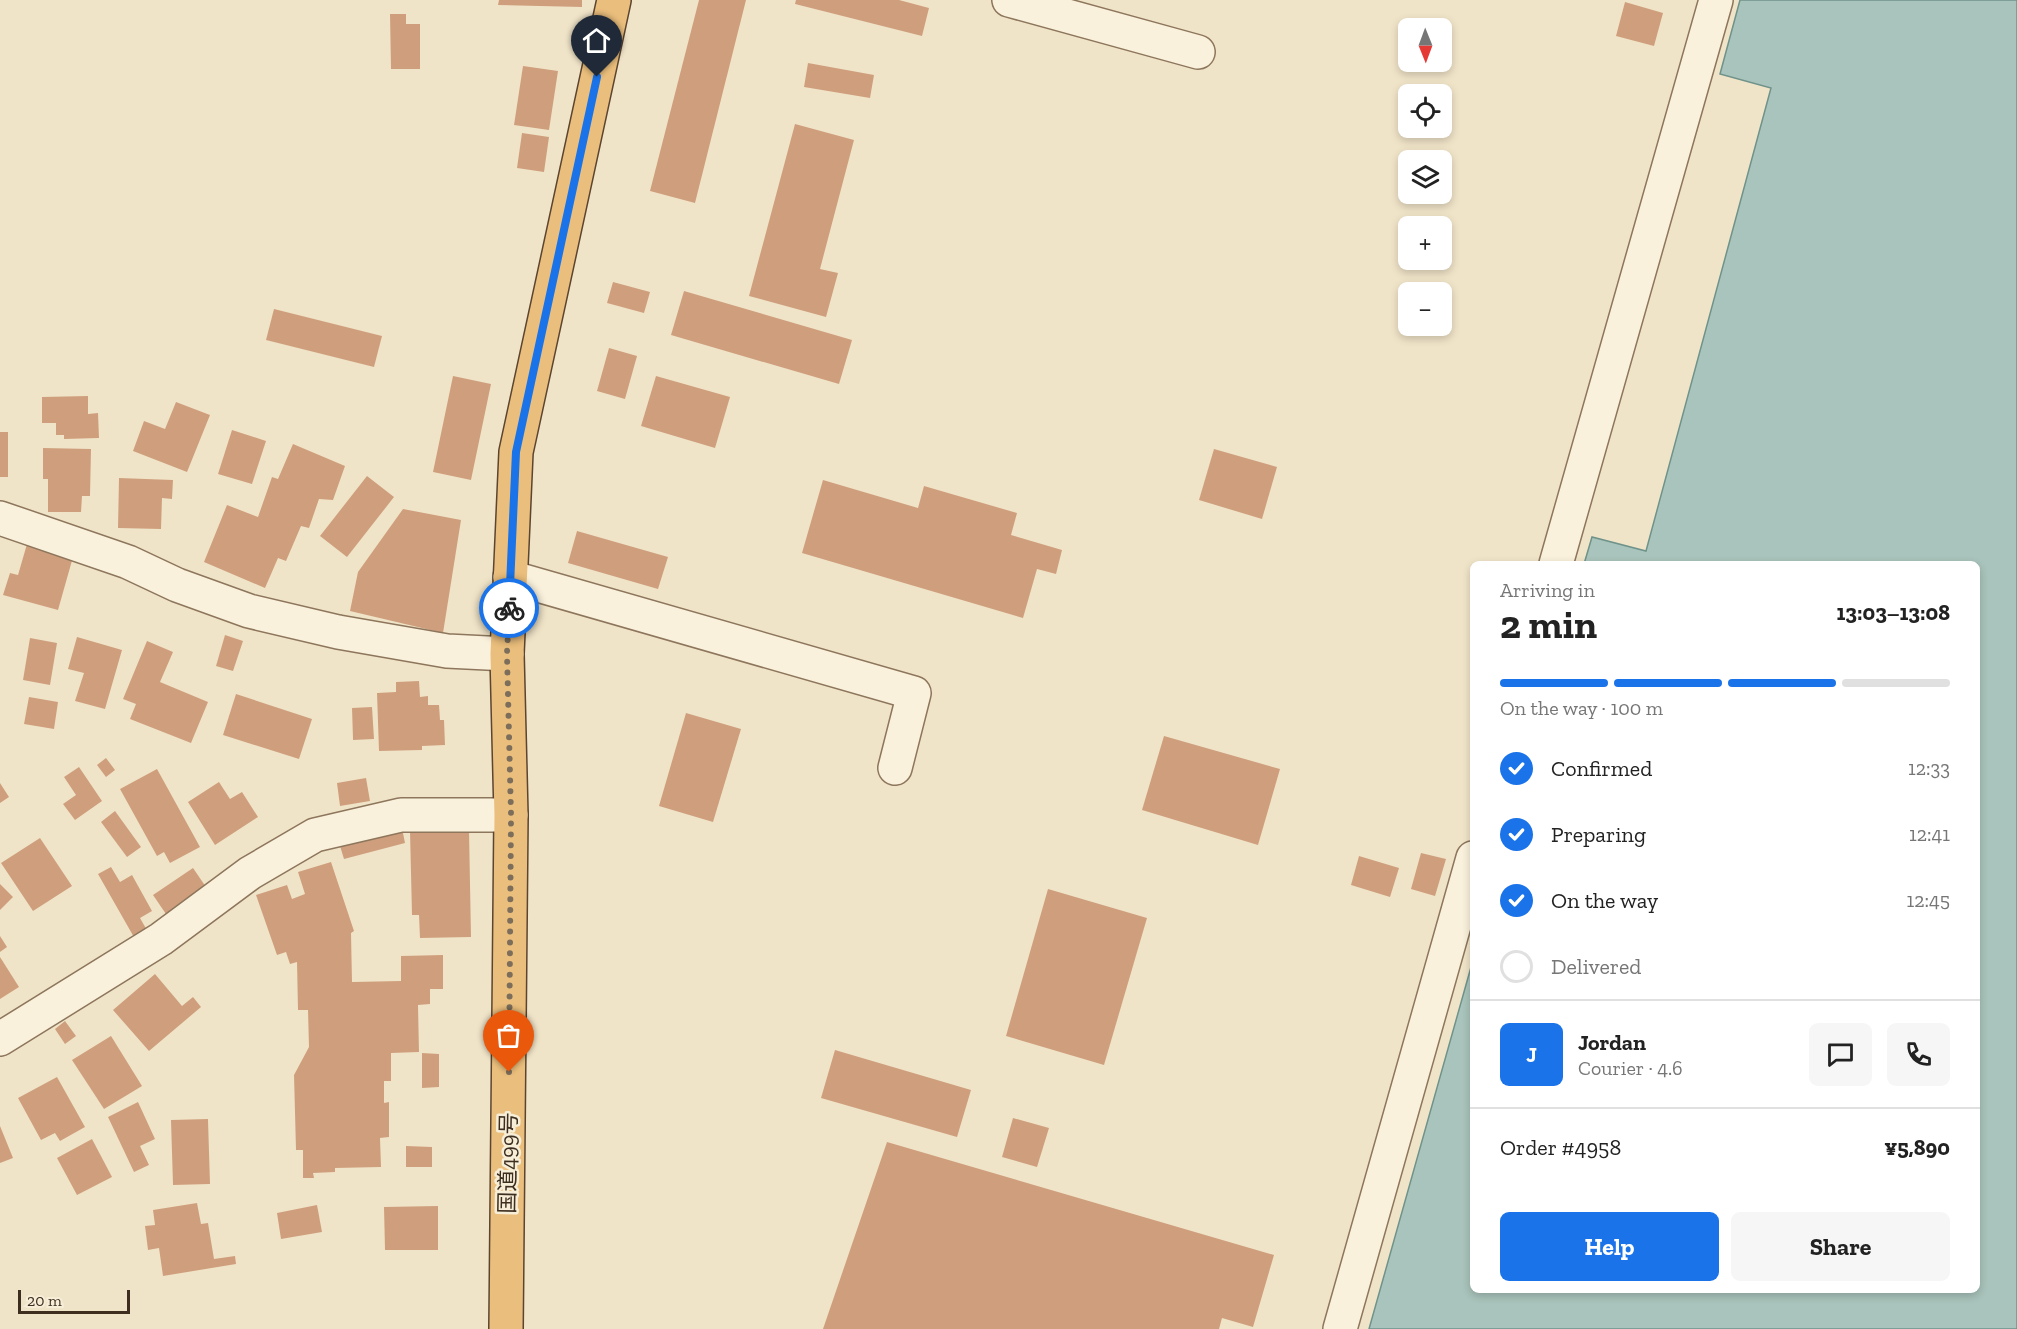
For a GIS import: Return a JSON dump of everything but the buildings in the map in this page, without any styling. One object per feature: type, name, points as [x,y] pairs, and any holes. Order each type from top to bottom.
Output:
[{"type":"highway","name":"国道499号","points":[[506,1329],[511,815],[507,654],[516,452],[614,0]]},
{"type":"street","points":[[1009,0],[1198,52]]},
{"type":"street","points":[[1557,561],[1716,0]]},
{"type":"street","points":[[0,519],[128,561],[177,585],[249,611],[338,632],[447,651],[507,654]]},
{"type":"street","points":[[510,577],[914,693],[895,768]]},
{"type":"street","points":[[0,1039],[161,939],[250,873],[315,835],[401,815],[511,815]]},
{"type":"street","points":[[1340,1329],[1470,869]]},
{"type":"water","points":[[1740,0],[2017,0],[2017,1329],[1369,1329],[1470,971],[1470,1293],[1980,1293],[1980,561],[1585,561],[1592,537],[1646,551],[1771,88],[1720,74]]},
{"type":"way so far","points":[[509,608],[507,654],[511,815],[509,1072]]},
{"type":"route","points":[[509,608],[516,452],[597,77]]}]
